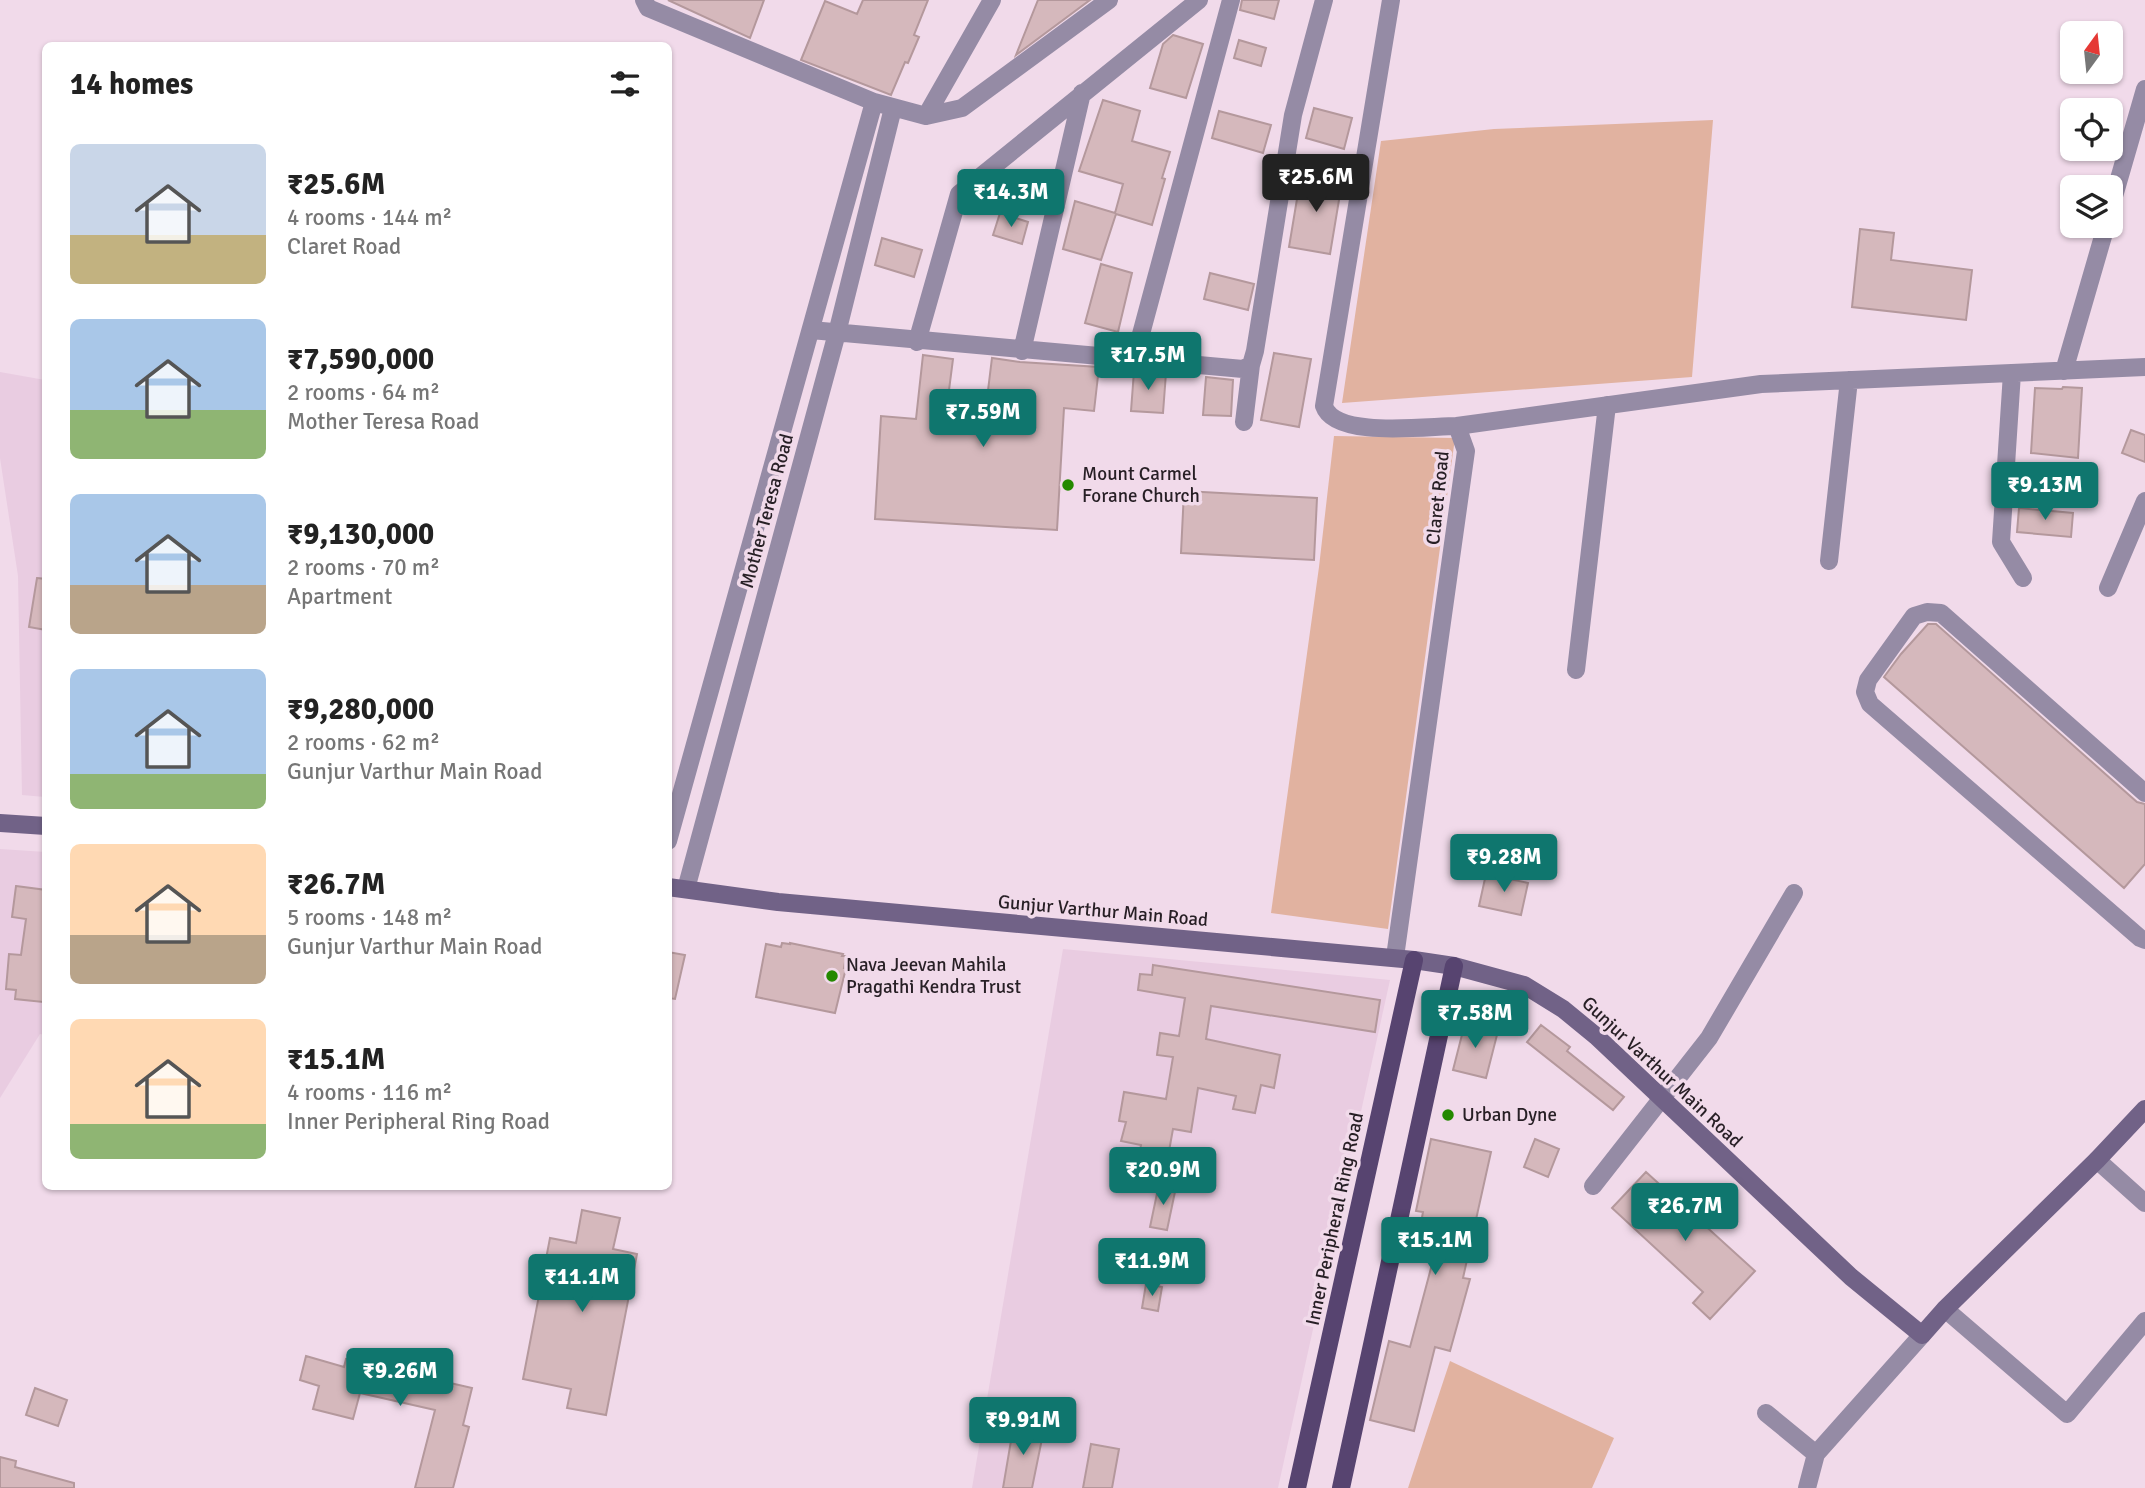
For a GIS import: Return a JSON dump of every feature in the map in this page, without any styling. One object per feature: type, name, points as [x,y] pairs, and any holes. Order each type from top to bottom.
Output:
[{"type":"main road","points":[[0,823],[42,826]]},
{"type":"main road","name":"Gunjur Varthur Main Road","points":[[677,888],[778,902],[1035,927],[1395,957],[1454,966],[1524,985],[1563,1009],[1596,1036],[1851,1277],[1922,1335]]},
{"type":"main road","name":"Inner Peripheral Ring Road","points":[[1297,1488],[1414,960]]},
{"type":"main road","points":[[1341,1488],[1454,966]]},
{"type":"main road","points":[[1922,1335],[2145,1110]]},
{"type":"street","points":[[644,0],[648,8],[874,102],[926,116],[962,108],[1109,0]]},
{"type":"street","points":[[926,116],[992,0]]},
{"type":"street","points":[[917,342],[959,194],[1199,0]]},
{"type":"street","points":[[1134,360],[1231,0]]},
{"type":"street","points":[[1244,422],[1293,115],[1324,0]]},
{"type":"street","name":"Claret Road","points":[[1391,0],[1324,406],[1331,418],[1355,427],[1457,426],[1466,452],[1395,957]]},
{"type":"street","points":[[2120,175],[2145,89]]},
{"type":"street","points":[[1022,351],[1082,93]]},
{"type":"street","name":"Mother Teresa Road","points":[[672,827],[874,102]]},
{"type":"street","name":"Mother Teresa Road","points":[[677,888],[837,333],[893,108]]},
{"type":"street","points":[[2064,371],[2103,238]]},
{"type":"street","points":[[811,330],[917,342],[1243,369],[1251,365]]},
{"type":"street","points":[[1457,426],[1761,384],[2145,367]]},
{"type":"street","points":[[2012,373],[2001,542],[2023,578]]},
{"type":"street","points":[[1829,561],[1849,380]]},
{"type":"street","points":[[1576,670],[1606,405]]},
{"type":"street","points":[[2108,588],[2145,501]]},
{"type":"street","points":[[2145,793],[1941,613],[1914,615],[1868,680],[1865,692],[1870,704],[2145,940]]},
{"type":"street","points":[[1592,1186],[1709,1038],[1794,893]]},
{"type":"street","points":[[2097,1160],[2145,1203]]},
{"type":"street","points":[[1945,1309],[2067,1414],[2145,1321]]},
{"type":"street","points":[[1807,1488],[1816,1454],[1922,1335]]},
{"type":"street","points":[[1766,1413],[1816,1454]]},
{"type":"shaded area","points":[[1713,120],[1692,377],[1342,403],[1381,141],[1494,129]]},
{"type":"shaded area","points":[[0,372],[42,379],[42,797],[22,795],[18,576],[0,458]]},
{"type":"shaded area","points":[[1334,436],[1455,438],[1388,929],[1271,913],[1319,567]]},
{"type":"shaded area","points":[[0,849],[42,852],[42,1034],[0,1098]]},
{"type":"shaded area","points":[[1063,949],[1390,980],[1278,1488],[972,1488]]},
{"type":"shaded area","points":[[1450,1361],[1614,1438],[1592,1488],[1408,1488]]},
{"type":"building","points":[[668,0],[764,0],[750,38]]},
{"type":"building","points":[[863,0],[928,0],[914,35],[919,37],[891,95],[801,60],[825,1],[857,14]]},
{"type":"building","points":[[1038,0],[1090,0],[1016,55]]},
{"type":"building","points":[[1242,0],[1279,0],[1274,19],[1240,10]]},
{"type":"building","points":[[1173,35],[1203,44],[1186,98],[1150,88],[1163,44]]},
{"type":"building","points":[[1239,40],[1266,48],[1261,66],[1234,58]]},
{"type":"building","points":[[1103,100],[1140,111],[1132,141],[1170,152],[1152,225],[1116,214],[1101,260],[1063,249],[1075,201],[1115,213],[1123,184],[1079,171]]},
{"type":"building","points":[[1314,108],[1352,118],[1344,149],[1306,138]]},
{"type":"building","points":[[1219,111],[1271,125],[1263,153],[1212,138]]},
{"type":"building","points":[[1301,175],[1342,182],[1330,254],[1289,247]]},
{"type":"building","points":[[1000,213],[1028,222],[1022,244],[993,235]]},
{"type":"building","points":[[1860,229],[1894,233],[1891,260],[1972,270],[1966,320],[1852,307]]},
{"type":"building","points":[[882,238],[922,250],[914,277],[875,265]]},
{"type":"building","points":[[1101,264],[1132,273],[1118,332],[1085,323]]},
{"type":"building","points":[[1210,273],[1254,284],[1248,310],[1204,299]]},
{"type":"building","points":[[1274,353],[1311,359],[1299,427],[1261,420]]},
{"type":"building","points":[[923,355],[953,359],[945,421],[984,423],[992,358],[1099,367],[1094,411],[1064,408],[1057,530],[875,519],[881,416],[916,419]]},
{"type":"building","points":[[1134,371],[1166,373],[1163,413],[1131,411]]},
{"type":"building","points":[[1206,377],[1233,380],[1231,416],[1203,415]]},
{"type":"building","points":[[2035,388],[2082,388],[2078,458],[2031,453]]},
{"type":"building","points":[[2131,430],[2145,435],[2145,462],[2122,453]]},
{"type":"building","points":[[1184,491],[1317,498],[1314,560],[1181,553]]},
{"type":"building","points":[[2019,508],[2073,513],[2071,537],[2017,532]]},
{"type":"building","points":[[37,578],[42,579],[42,629],[29,627]]},
{"type":"building","points":[[1928,624],[1936,624],[2137,802],[2145,804],[2145,864],[2124,888],[1884,677]]},
{"type":"building","points":[[1486,874],[1528,883],[1521,915],[1479,906]]},
{"type":"building","points":[[16,886],[42,889],[42,1002],[15,999],[16,990],[6,989],[9,954],[21,955],[26,919],[12,917]]},
{"type":"building","name":"Nava Jeevan Mahila Pragathi Kendra Trust","points":[[782,943],[846,956],[846,968],[835,1013],[756,997],[766,944],[781,947]]},
{"type":"building","points":[[672,953],[685,955],[675,999],[672,999]]},
{"type":"building","points":[[1153,965],[1380,1000],[1375,1032],[1211,1006],[1206,1039],[1280,1055],[1274,1088],[1261,1085],[1255,1113],[1233,1109],[1236,1096],[1198,1088],[1191,1132],[1173,1129],[1165,1173],[1137,1168],[1141,1145],[1121,1141],[1126,1122],[1119,1121],[1124,1092],[1166,1099],[1173,1057],[1157,1055],[1160,1033],[1179,1036],[1185,998],[1138,990],[1140,974],[1152,975]]},
{"type":"building","points":[[1465,1023],[1498,1031],[1486,1078],[1453,1070]]},
{"type":"building","points":[[1541,1025],[1570,1047],[1567,1051],[1624,1097],[1613,1110],[1527,1042]]},
{"type":"building","points":[[1431,1139],[1491,1152],[1463,1278],[1470,1279],[1450,1351],[1435,1347],[1414,1431],[1370,1420],[1389,1341],[1410,1347],[1435,1253],[1416,1249],[1423,1212],[1416,1211]]},
{"type":"building","points":[[1535,1139],[1559,1149],[1548,1177],[1524,1167]]},
{"type":"building","points":[[1646,1172],[1755,1271],[1710,1319],[1693,1303],[1703,1292],[1612,1208]]},
{"type":"building","points":[[1159,1184],[1176,1187],[1167,1230],[1150,1227]]},
{"type":"building","points":[[582,1210],[620,1218],[613,1249],[637,1254],[606,1415],[567,1408],[571,1389],[523,1379],[550,1238],[576,1243]]},
{"type":"building","points":[[1146,1284],[1162,1287],[1158,1311],[1142,1308]]},
{"type":"building","points":[[306,1356],[344,1367],[346,1359],[472,1388],[463,1425],[469,1427],[453,1488],[415,1488],[435,1410],[360,1393],[353,1419],[313,1409],[319,1386],[300,1380]]},
{"type":"building","points":[[35,1388],[67,1400],[58,1426],[26,1415]]},
{"type":"building","points":[[1014,1423],[1044,1429],[1032,1488],[1003,1488]]},
{"type":"building","points":[[1091,1444],[1119,1449],[1112,1488],[1083,1488]]},
{"type":"building","points":[[0,1457],[16,1461],[15,1467],[74,1483],[74,1488],[0,1488]]},
{"type":"place","name":"Mount Carmel Forane Church","points":[[1068,485]]},
{"type":"place","name":"Nava Jeevan Mahila Pragathi Kendra Trust","points":[[832,976]]},
{"type":"place","name":"Urban Dyne","points":[[1448,1115]]}]
